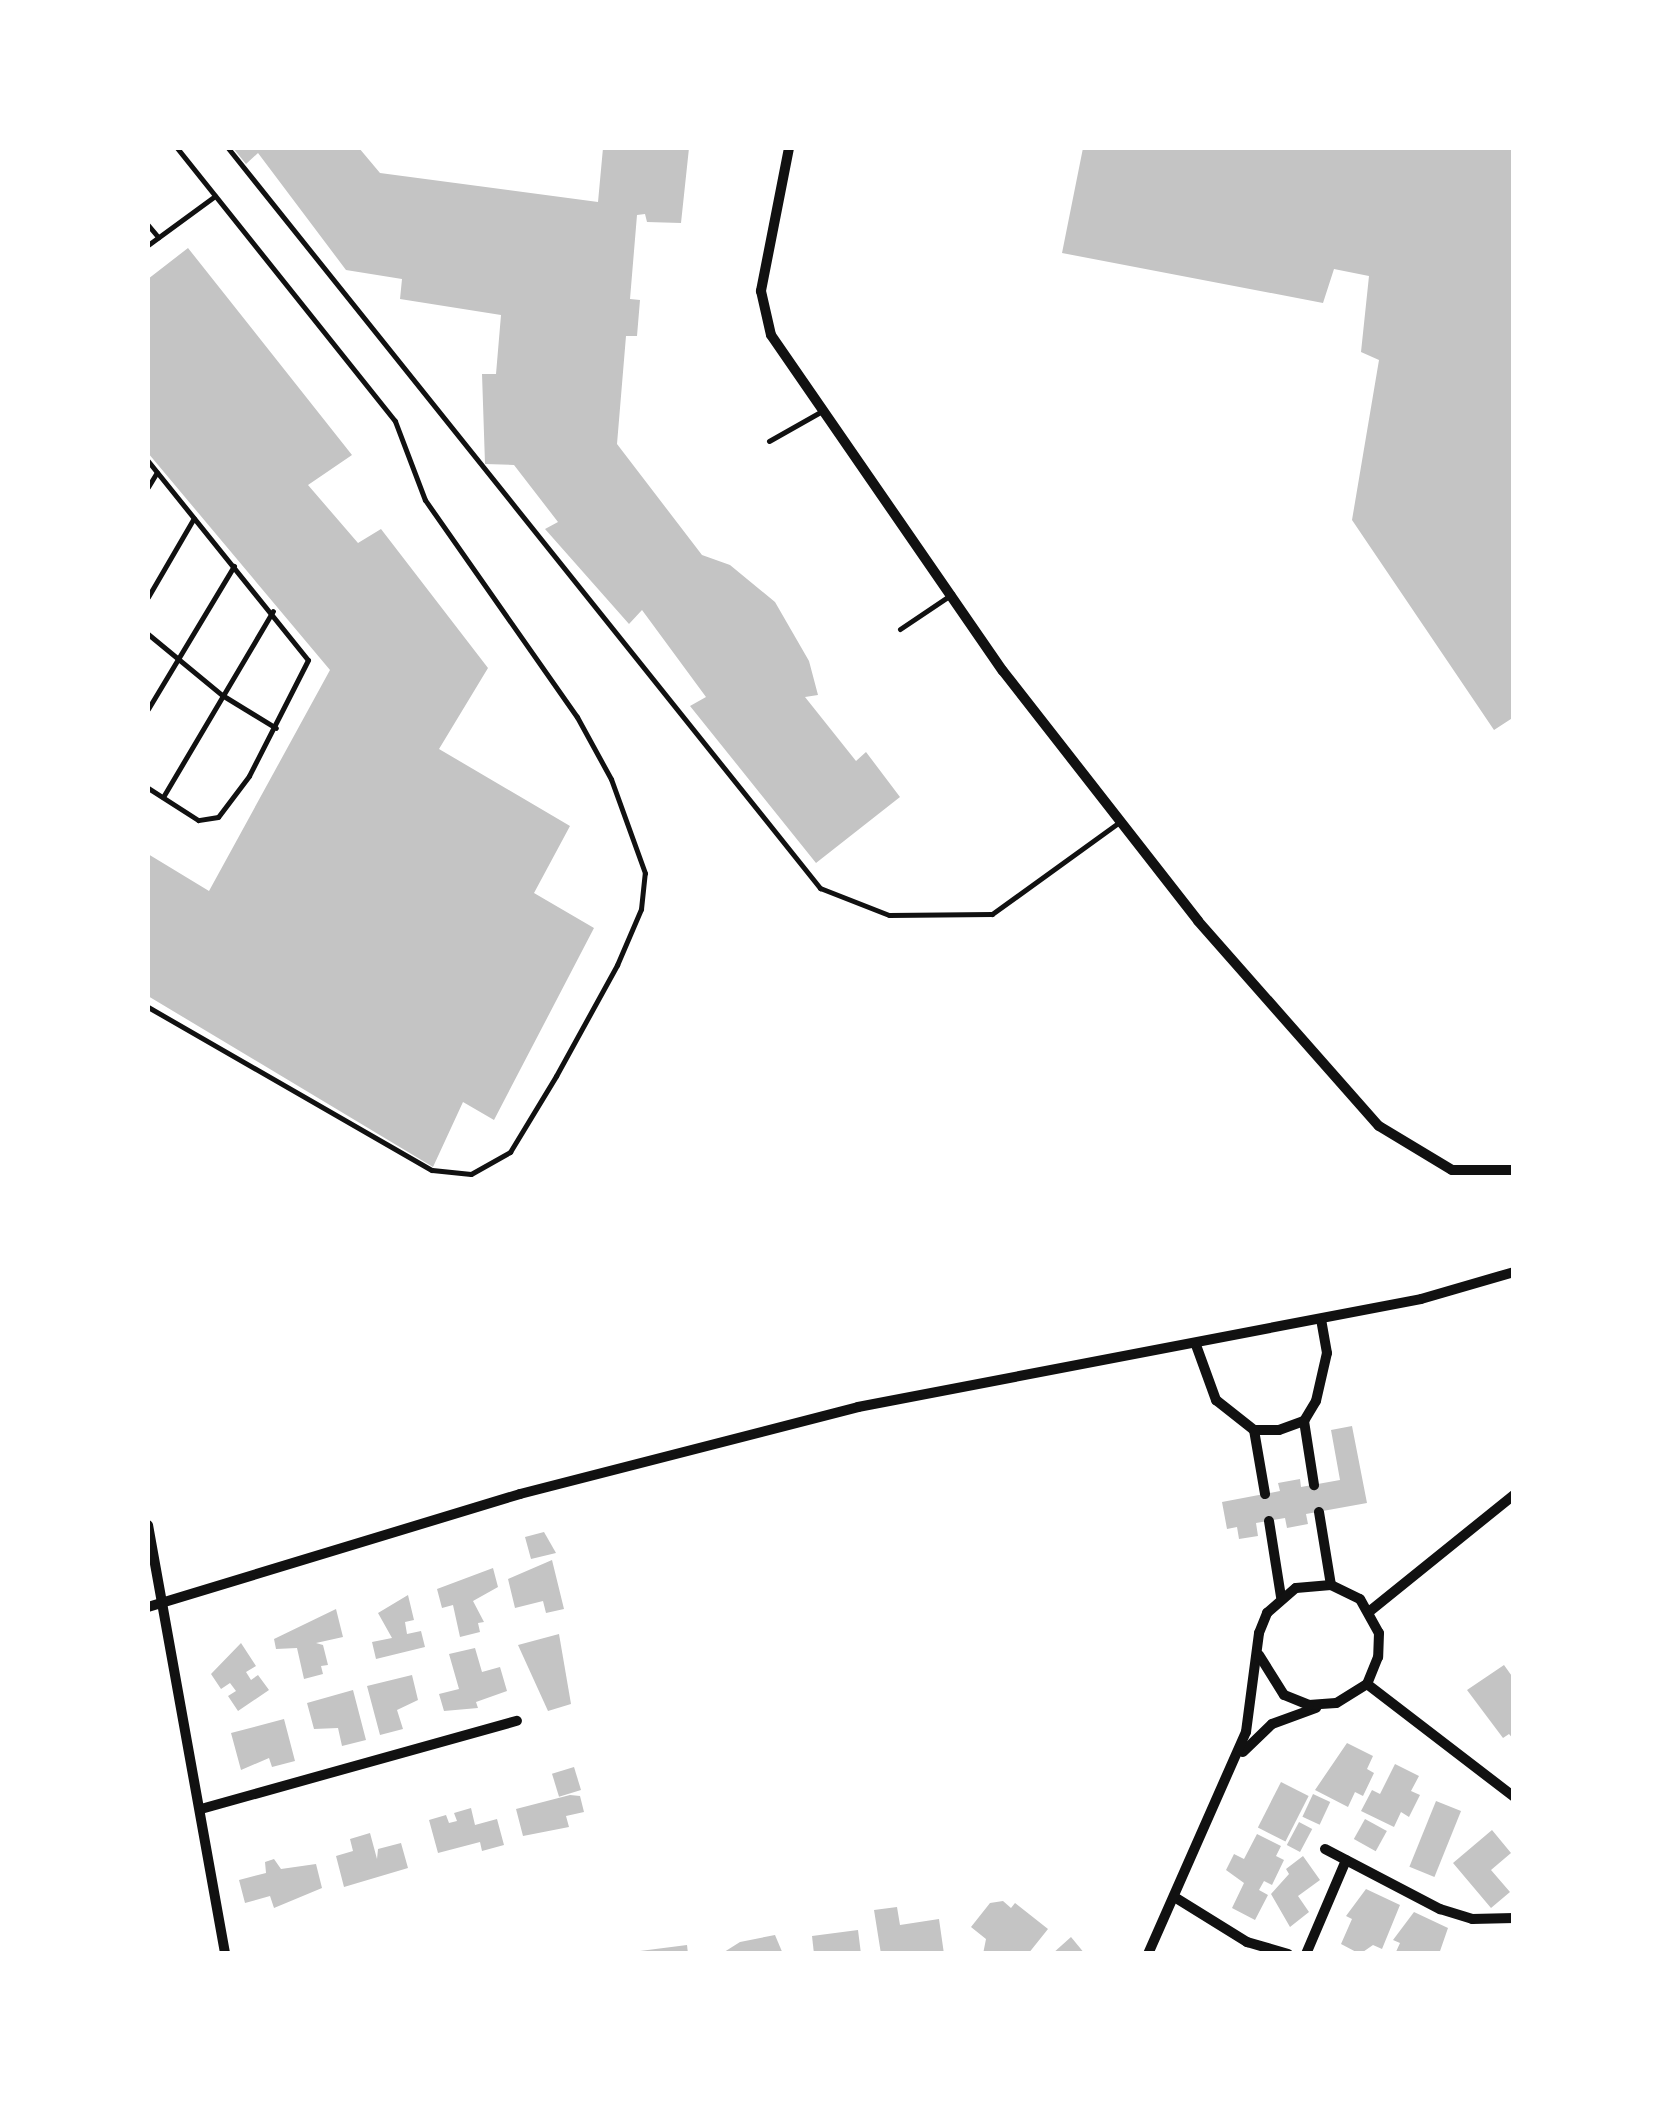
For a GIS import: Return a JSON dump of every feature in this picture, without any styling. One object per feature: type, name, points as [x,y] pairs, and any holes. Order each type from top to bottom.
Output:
[{"type":"street","points":[[781,148],[788,154],[762,292],[764,314],[822,411],[952,594],[1119,823],[1277,1016],[1379,1126],[1440,1166],[1471,1173],[1514,1170]]},
{"type":"street","points":[[148,1607],[706,1444],[858,1407],[1322,1320],[1514,1272]]},
{"type":"street","points":[[1314,1485],[1304,1420],[1324,1377],[1322,1320]]},
{"type":"street","points":[[1196,1345],[1216,1400],[1254,1430],[1264,1494]]},
{"type":"street","points":[[1254,1430],[1304,1420]]},
{"type":"street","points":[[1370,1611],[1514,1495]]},
{"type":"street","points":[[1319,1512],[1331,1585]]},
{"type":"street","points":[[1269,1521],[1280,1596]]},
{"type":"street","points":[[148,1525],[225,1954]]},
{"type":"street","points":[[1148,1954],[1246,1732],[1266,1613],[1280,1596],[1296,1588],[1331,1585],[1370,1611],[1380,1646],[1367,1684],[1272,1724],[1252,1738],[1229,1774]]},
{"type":"street","points":[[1259,1655],[1284,1695],[1322,1706]]},
{"type":"street","points":[[1367,1684],[1514,1797]]},
{"type":"street","points":[[202,1809],[518,1721]]},
{"type":"street","points":[[1325,1849],[1440,1909],[1472,1919],[1514,1918]]},
{"type":"street","points":[[1306,1954],[1346,1860]]},
{"type":"street","points":[[1176,1898],[1247,1942],[1288,1954]]},
{"type":"lane","points":[[148,1007],[432,1170],[471,1174],[510,1152],[556,1076],[617,964],[641,909],[645,873],[612,779],[577,717],[424,500],[395,421],[177,148]]},
{"type":"lane","points":[[228,148],[820,888],[888,915],[992,914],[1119,823]]},
{"type":"lane","points":[[148,244],[215,196]]},
{"type":"lane","points":[[148,225],[158,238]]},
{"type":"lane","points":[[769,441],[822,411]]},
{"type":"lane","points":[[148,460],[308,660],[276,728],[218,817],[198,820],[148,788]]},
{"type":"lane","points":[[148,487],[157,472]]},
{"type":"lane","points":[[148,597],[195,516]]},
{"type":"lane","points":[[148,709],[234,565]]},
{"type":"lane","points":[[900,629],[952,594]]},
{"type":"lane","points":[[163,797],[272,611]]},
{"type":"lane","points":[[148,634],[222,694],[276,728]]},
{"type":"building","points":[[233,148],[359,148],[380,173],[598,202],[603,148],[689,148],[681,223],[647,222],[645,214],[637,215],[630,299],[640,300],[637,336],[626,336],[617,444],[702,555],[730,565],[775,602],[809,661],[818,695],[805,697],[856,761],[866,752],[900,797],[816,863],[690,706],[706,697],[642,610],[629,624],[545,529],[558,522],[514,465],[485,464],[482,374],[496,374],[501,315],[400,299],[402,279],[346,270],[258,153],[246,164]]},
{"type":"building","points":[[1083,148],[1514,148],[1514,717],[1494,730],[1352,520],[1379,360],[1361,352],[1369,276],[1334,269],[1323,303],[1062,253]]},
{"type":"building","points":[[188,248],[352,455],[308,485],[358,543],[381,529],[488,668],[439,749],[570,826],[534,893],[594,928],[494,1120],[463,1102],[433,1167],[148,996],[148,854],[209,891],[330,670],[148,453],[148,279]]},
{"type":"building","points":[[1352,1426],[1367,1503],[1306,1514],[1308,1524],[1287,1528],[1285,1518],[1256,1523],[1258,1536],[1239,1539],[1237,1527],[1227,1529],[1222,1502],[1280,1491],[1278,1483],[1300,1479],[1301,1487],[1340,1480],[1331,1430]]},
{"type":"building","points":[[544,1532],[556,1553],[531,1559],[525,1537]]},
{"type":"building","points":[[552,1560],[564,1609],[546,1613],[543,1601],[515,1608],[508,1579]]},
{"type":"building","points":[[493,1568],[498,1587],[473,1601],[484,1622],[478,1623],[480,1632],[460,1637],[453,1605],[442,1608],[437,1589]]},
{"type":"building","points":[[408,1595],[414,1620],[405,1622],[407,1634],[421,1631],[425,1647],[376,1659],[372,1642],[392,1638],[378,1613]]},
{"type":"building","points":[[336,1609],[343,1637],[316,1643],[323,1645],[328,1665],[321,1666],[323,1674],[304,1679],[297,1648],[276,1649],[274,1639]]},
{"type":"building","points":[[559,1634],[571,1704],[548,1711],[518,1645]]},
{"type":"building","points":[[241,1643],[256,1666],[246,1672],[251,1680],[258,1675],[269,1690],[238,1711],[228,1696],[236,1691],[230,1683],[221,1689],[211,1674]]},
{"type":"building","points":[[475,1648],[482,1672],[500,1667],[507,1691],[476,1702],[478,1708],[444,1711],[439,1694],[459,1689],[449,1654]]},
{"type":"building","points":[[1504,1665],[1514,1679],[1514,1740],[1509,1734],[1503,1738],[1467,1690]]},
{"type":"building","points":[[412,1675],[418,1700],[397,1710],[403,1729],[380,1735],[367,1686]]},
{"type":"building","points":[[353,1690],[366,1740],[342,1746],[338,1728],[314,1729],[307,1703]]},
{"type":"building","points":[[284,1719],[295,1761],[272,1767],[269,1758],[241,1770],[231,1733]]},
{"type":"building","points":[[1347,1743],[1373,1756],[1367,1769],[1374,1773],[1363,1796],[1355,1792],[1348,1807],[1315,1790]]},
{"type":"building","points":[[1395,1764],[1419,1776],[1411,1791],[1420,1795],[1409,1817],[1401,1812],[1394,1827],[1361,1811],[1372,1790],[1380,1794]]},
{"type":"building","points":[[574,1767],[581,1790],[559,1797],[552,1774]]},
{"type":"building","points":[[1281,1782],[1309,1796],[1285,1842],[1258,1827]]},
{"type":"building","points":[[1313,1794],[1330,1802],[1320,1825],[1302,1817]]},
{"type":"building","points":[[580,1796],[584,1812],[566,1816],[569,1827],[523,1836],[516,1809]]},
{"type":"building","points":[[1436,1801],[1461,1811],[1434,1877],[1409,1867]]},
{"type":"building","points":[[471,1808],[475,1825],[497,1819],[504,1845],[482,1851],[480,1842],[438,1853],[429,1820],[446,1815],[449,1823],[457,1821],[454,1813]]},
{"type":"building","points":[[1365,1819],[1387,1831],[1376,1851],[1354,1839]]},
{"type":"building","points":[[1299,1822],[1312,1829],[1300,1852],[1287,1845]]},
{"type":"building","points":[[1492,1830],[1511,1853],[1491,1870],[1510,1892],[1491,1908],[1453,1863]]},
{"type":"building","points":[[370,1833],[377,1859],[378,1849],[401,1843],[408,1868],[344,1887],[336,1856],[353,1851],[350,1839]]},
{"type":"building","points":[[1257,1834],[1281,1846],[1276,1856],[1284,1860],[1272,1885],[1264,1881],[1259,1890],[1268,1895],[1255,1920],[1232,1908],[1244,1883],[1226,1870],[1234,1854],[1244,1859]]},
{"type":"building","points":[[1303,1856],[1320,1880],[1298,1896],[1309,1912],[1290,1927],[1271,1894],[1289,1874],[1286,1869]]},
{"type":"building","points":[[274,1859],[281,1869],[316,1864],[322,1888],[274,1908],[270,1896],[245,1903],[239,1880],[266,1873],[265,1862]]},
{"type":"building","points":[[1366,1889],[1400,1905],[1382,1949],[1373,1945],[1360,1954],[1341,1944],[1352,1919],[1346,1916]]},
{"type":"building","points":[[1003,1901],[1011,1908],[1015,1903],[1048,1929],[1028,1954],[983,1954],[986,1939],[971,1927],[990,1903]]},
{"type":"building","points":[[897,1907],[900,1925],[939,1919],[944,1954],[881,1954],[874,1910]]},
{"type":"building","points":[[1414,1912],[1448,1928],[1439,1954],[1395,1954],[1400,1943],[1393,1940]]},
{"type":"building","points":[[858,1930],[861,1954],[814,1954],[812,1936]]},
{"type":"building","points":[[775,1935],[783,1954],[721,1954],[740,1942]]},
{"type":"building","points":[[1071,1937],[1085,1954],[1052,1954]]},
{"type":"building","points":[[687,1945],[688,1954],[640,1954],[640,1951]]}]
